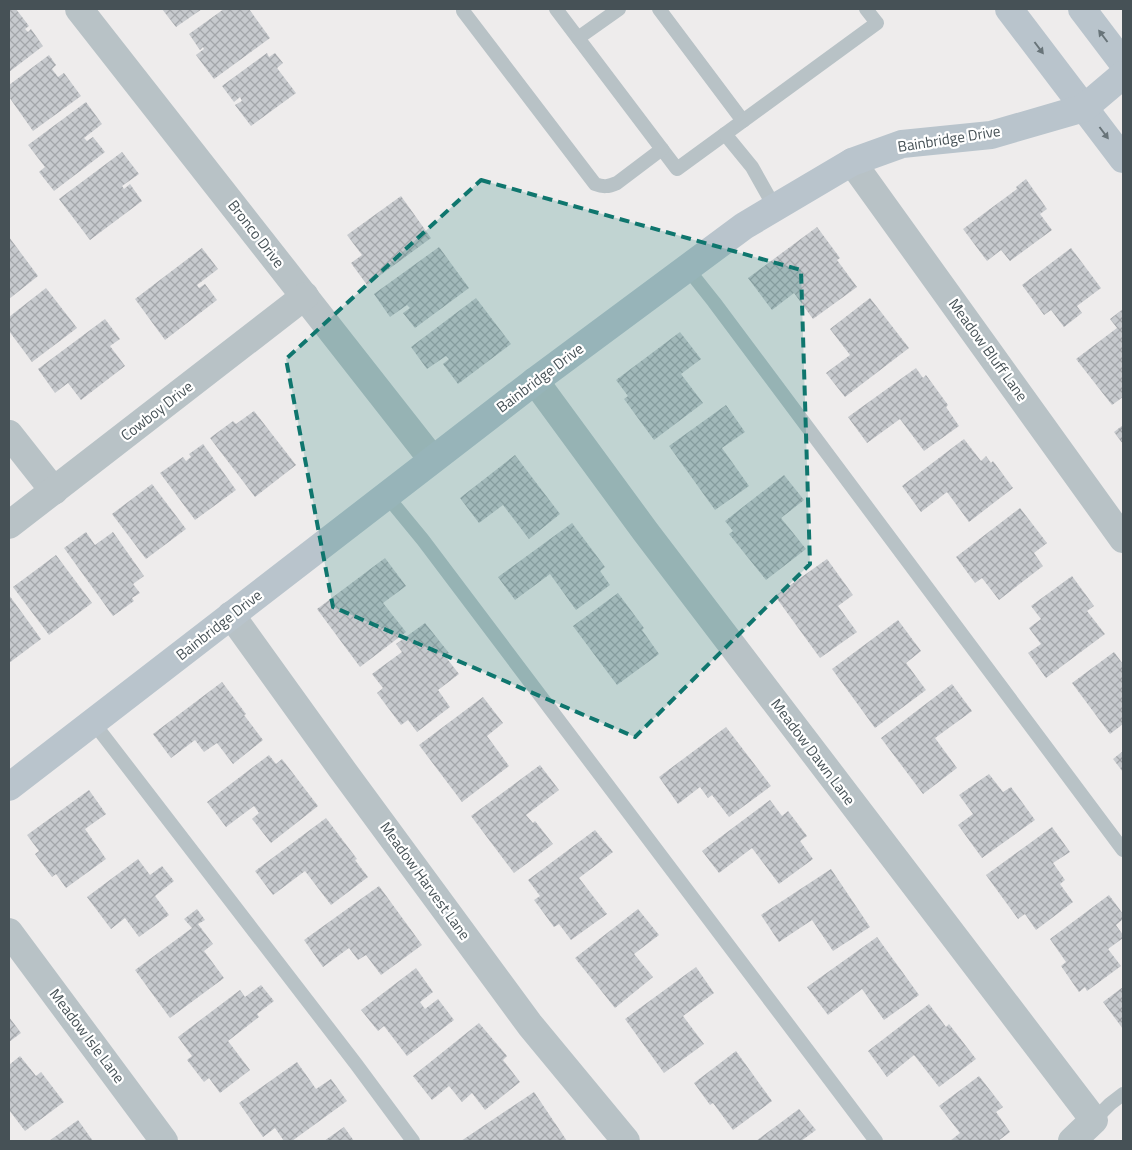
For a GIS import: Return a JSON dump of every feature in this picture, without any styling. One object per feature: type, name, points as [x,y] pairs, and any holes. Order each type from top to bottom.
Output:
[{"type":"street","name":"Bronco Drive","points":[[79,9],[432,459]]},
{"type":"street","points":[[1009,9],[1123,159]]},
{"type":"street","points":[[1082,9],[1123,63]]},
{"type":"street","name":"Bainbridge Drive","points":[[9,787],[432,459],[744,226],[852,162],[902,144],[991,135],[1084,108],[1123,76]]},
{"type":"street","name":"Meadow Bluff Lane","points":[[852,162],[1123,539]]},
{"type":"street","name":"Cowboy Drive","points":[[9,526],[305,296]]},
{"type":"street","name":"Meadow Dawn Lane","points":[[535,381],[645,531],[1094,1120]]},
{"type":"street","points":[[9,434],[54,491]]},
{"type":"street","name":"Meadow Harvest Lane","points":[[231,615],[530,1024],[626,1141]]},
{"type":"street","name":"Meadow Isle Lane","points":[[9,932],[164,1141]]},
{"type":"street","points":[[1072,1141],[1094,1120]]},
{"type":"lane","points":[[556,9],[677,169],[877,23],[866,9]]},
{"type":"lane","points":[[578,38],[619,9]]},
{"type":"lane","points":[[659,9],[743,121]]},
{"type":"lane","points":[[463,11],[594,184],[602,187],[610,186],[662,149]]},
{"type":"lane","points":[[725,134],[752,167],[775,208]]},
{"type":"lane","points":[[687,268],[1123,850]]},
{"type":"lane","points":[[386,495],[435,556],[876,1141]]},
{"type":"lane","points":[[93,722],[413,1141]]},
{"type":"lane","points":[[1094,1120],[1123,1094]]},
{"type":"highlighted area","points":[[481,180],[801,270],[810,564],[635,737],[333,607],[286,359]]},
{"type":"building","points":[[9,9],[16,9],[29,26],[25,29],[28,32],[31,29],[43,46],[9,72]]},
{"type":"building","points":[[162,9],[202,9],[176,27]]},
{"type":"building","points":[[224,9],[249,9],[270,38],[214,79],[196,55],[204,49],[203,47],[200,50],[189,34]]},
{"type":"building","points":[[267,53],[269,57],[275,53],[283,63],[277,68],[296,93],[251,126],[235,105],[242,101],[240,97],[234,102],[222,86]]},
{"type":"building","points":[[49,55],[56,65],[52,69],[58,77],[64,73],[81,96],[33,131],[9,97],[9,85]]},
{"type":"building","points":[[86,102],[102,124],[84,138],[87,141],[93,137],[105,152],[54,191],[39,172],[45,167],[28,145]]},
{"type":"building","points":[[122,152],[139,174],[122,186],[124,189],[130,184],[142,201],[90,240],[59,199]]},
{"type":"building","points":[[1026,179],[1047,209],[1040,214],[1052,230],[1010,261],[1001,250],[987,261],[963,229],[1017,189],[1016,187]]},
{"type":"building","points":[[401,196],[431,238],[367,285],[351,263],[362,255],[347,235]]},
{"type":"building","points":[[817,227],[840,258],[837,260],[857,287],[813,319],[794,293],[772,310],[748,278]]},
{"type":"building","points":[[9,237],[38,276],[9,299]]},
{"type":"building","points":[[439,247],[469,288],[415,328],[403,313],[410,308],[407,305],[390,317],[374,294]]},
{"type":"building","points":[[202,248],[218,269],[197,285],[199,288],[205,284],[217,300],[165,340],[135,299]]},
{"type":"building","points":[[1071,248],[1101,288],[1077,306],[1082,313],[1064,327],[1051,310],[1044,315],[1022,285]]},
{"type":"building","points":[[46,288],[77,328],[32,362],[9,331],[9,317]]},
{"type":"building","points":[[476,298],[511,344],[458,384],[443,364],[449,359],[446,356],[427,369],[411,347]]},
{"type":"building","points":[[870,298],[909,348],[845,397],[826,373],[850,355],[830,329]]},
{"type":"building","points":[[1123,309],[1123,397],[1112,405],[1076,359],[1117,328],[1110,319]]},
{"type":"building","points":[[105,319],[120,339],[110,346],[125,366],[81,400],[68,383],[55,393],[38,369]]},
{"type":"building","points":[[680,332],[701,359],[681,374],[703,403],[654,440],[624,399],[628,396],[616,380]]},
{"type":"building","points":[[916,368],[923,378],[926,375],[948,405],[946,407],[959,426],[924,451],[900,419],[867,443],[848,417]]},
{"type":"building","points":[[726,405],[745,432],[722,448],[749,486],[715,510],[669,446]]},
{"type":"building","points":[[254,411],[296,465],[255,497],[210,438],[233,421],[236,424]]},
{"type":"building","points":[[1123,425],[1123,444],[1114,432]]},
{"type":"building","points":[[964,439],[981,461],[986,456],[991,463],[993,461],[1013,488],[969,522],[947,492],[921,512],[902,486]]},
{"type":"building","points":[[203,444],[236,490],[195,520],[160,473],[183,457],[186,461],[191,457],[189,454]]},
{"type":"building","points":[[515,455],[560,514],[529,539],[503,505],[479,523],[460,498]]},
{"type":"building","points":[[784,475],[804,500],[781,518],[806,549],[766,580],[729,534],[733,531],[725,521]]},
{"type":"building","points":[[152,484],[186,529],[146,559],[112,514]]},
{"type":"building","points":[[1020,508],[1047,543],[1034,553],[1043,566],[999,600],[982,578],[975,583],[956,557]]},
{"type":"building","points":[[572,523],[605,567],[600,571],[610,585],[576,610],[550,574],[515,600],[498,577]]},
{"type":"building","points":[[86,532],[95,545],[113,532],[144,576],[133,584],[140,593],[132,598],[134,601],[113,616],[64,548]]},
{"type":"building","points":[[56,555],[92,603],[49,635],[13,587]]},
{"type":"building","points":[[385,558],[406,586],[383,603],[406,632],[360,667],[317,609]]},
{"type":"building","points":[[827,559],[853,595],[838,606],[857,632],[820,658],[775,596]]},
{"type":"building","points":[[1072,576],[1094,606],[1087,611],[1105,634],[1046,678],[1028,653],[1041,644],[1029,628],[1041,619],[1031,606]]},
{"type":"building","points":[[618,593],[644,628],[642,630],[659,654],[617,685],[573,626]]},
{"type":"building","points":[[9,595],[41,639],[9,663]]},
{"type":"building","points":[[898,620],[921,651],[906,663],[926,690],[875,728],[832,669]]},
{"type":"building","points":[[425,623],[449,653],[445,656],[459,674],[438,690],[450,707],[417,732],[408,720],[401,725],[377,693],[383,688],[372,674],[402,652],[396,644]]},
{"type":"building","points":[[1114,652],[1123,664],[1123,724],[1110,734],[1072,683]]},
{"type":"building","points":[[222,682],[263,740],[233,764],[217,743],[204,752],[195,740],[171,758],[153,734]]},
{"type":"building","points":[[952,684],[972,711],[935,738],[957,768],[923,794],[881,738]]},
{"type":"building","points":[[483,697],[503,723],[487,736],[509,766],[462,802],[419,745]]},
{"type":"building","points":[[726,727],[771,786],[729,817],[712,795],[708,798],[700,787],[678,804],[659,777]]},
{"type":"building","points":[[1123,751],[1123,772],[1113,759]]},
{"type":"building","points":[[269,755],[276,764],[282,759],[318,806],[271,843],[252,819],[259,813],[254,806],[226,827],[207,802]]},
{"type":"building","points":[[540,765],[559,790],[526,815],[533,823],[535,821],[553,844],[514,873],[471,816]]},
{"type":"building","points":[[989,774],[1003,792],[1011,787],[1035,820],[982,858],[958,825],[973,814],[959,795]]},
{"type":"building","points":[[89,790],[106,814],[85,829],[106,859],[66,888],[56,874],[52,877],[35,854],[39,851],[27,835]]},
{"type":"building","points":[[770,800],[782,816],[788,811],[807,836],[800,841],[813,859],[779,884],[752,848],[719,873],[702,851]]},
{"type":"building","points":[[326,818],[368,877],[331,905],[305,871],[273,895],[255,871]]},
{"type":"building","points":[[1052,827],[1070,852],[1053,863],[1065,880],[1060,884],[1073,902],[1036,930],[1025,914],[1018,919],[986,875]]},
{"type":"building","points":[[595,830],[613,852],[579,878],[607,914],[571,940],[559,924],[554,927],[534,900],[540,896],[528,880]]},
{"type":"building","points":[[138,859],[150,875],[162,866],[174,881],[155,896],[169,915],[139,937],[125,918],[111,929],[87,897]]},
{"type":"building","points":[[831,869],[870,927],[833,951],[812,920],[779,942],[761,915]]},
{"type":"building","points":[[379,886],[422,945],[381,975],[366,955],[358,960],[349,948],[323,967],[304,940]]},
{"type":"building","points":[[1109,895],[1123,914],[1123,919],[1116,925],[1123,938],[1108,949],[1121,966],[1087,991],[1085,987],[1079,992],[1061,966],[1066,962],[1050,939]]},
{"type":"building","points":[[197,909],[205,920],[198,924],[213,944],[204,951],[224,978],[170,1018],[135,970],[192,928],[184,919]]},
{"type":"building","points":[[638,909],[659,935],[634,954],[653,977],[615,1008],[575,958]]},
{"type":"building","points":[[877,937],[919,995],[884,1020],[862,989],[828,1015],[807,987]]},
{"type":"building","points":[[696,967],[714,993],[683,1016],[704,1044],[664,1073],[625,1019]]},
{"type":"building","points":[[416,968],[433,992],[420,1002],[425,1009],[438,999],[454,1020],[407,1056],[384,1026],[378,1031],[361,1010]]},
{"type":"building","points":[[261,985],[274,1001],[257,1014],[259,1017],[228,1041],[250,1070],[220,1093],[209,1078],[204,1082],[187,1060],[192,1056],[178,1037],[240,990],[245,997]]},
{"type":"building","points":[[1123,987],[1123,1029],[1103,1002]]},
{"type":"building","points":[[929,1004],[946,1027],[949,1024],[976,1059],[939,1087],[914,1055],[887,1077],[868,1051]]},
{"type":"building","points":[[9,1017],[21,1033],[9,1042]]},
{"type":"building","points":[[479,1023],[507,1056],[503,1060],[520,1082],[485,1110],[472,1093],[462,1102],[449,1086],[432,1100],[413,1076]]},
{"type":"building","points":[[736,1051],[772,1101],[733,1130],[713,1103],[710,1105],[694,1083]]},
{"type":"building","points":[[20,1056],[36,1076],[41,1072],[64,1102],[25,1131],[9,1110],[9,1065]]},
{"type":"building","points":[[297,1062],[316,1089],[331,1079],[347,1101],[292,1141],[284,1141],[275,1128],[263,1137],[239,1103]]},
{"type":"building","points":[[979,1076],[1003,1107],[996,1112],[1010,1132],[998,1141],[950,1141],[960,1133],[939,1106]]},
{"type":"building","points":[[534,1092],[567,1141],[461,1141]]},
{"type":"building","points":[[799,1109],[816,1130],[801,1141],[756,1141]]},
{"type":"building","points":[[78,1120],[93,1141],[49,1141]]},
{"type":"building","points":[[344,1127],[354,1141],[324,1141]]}]
